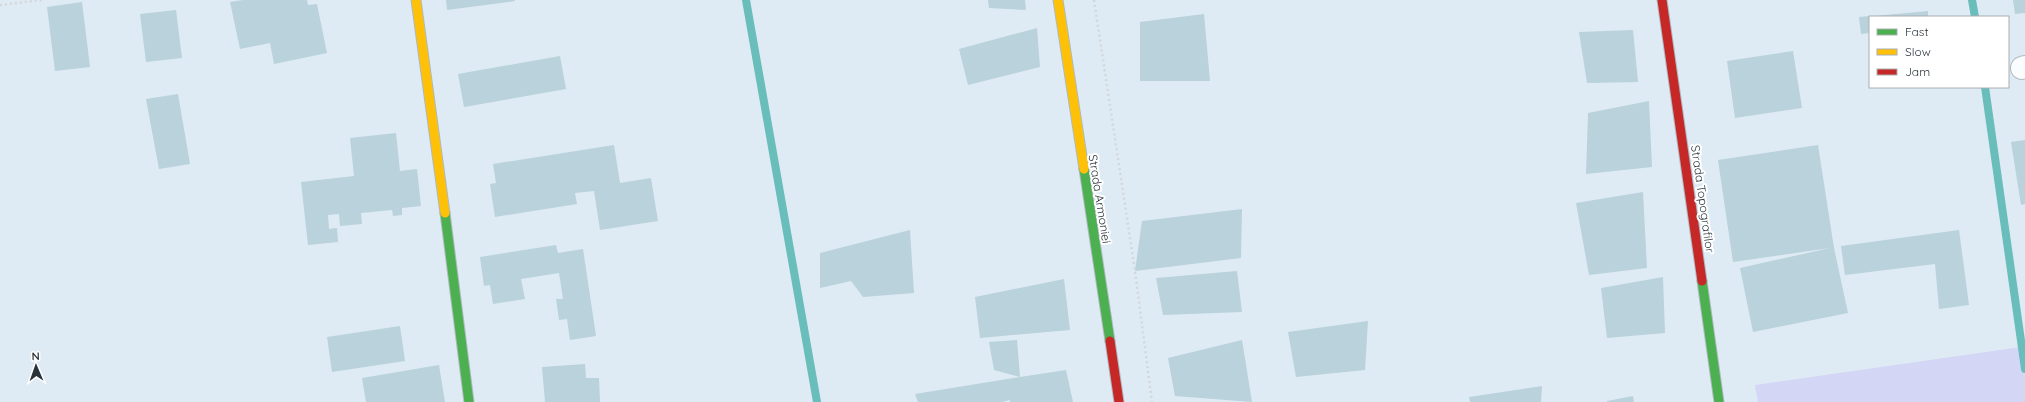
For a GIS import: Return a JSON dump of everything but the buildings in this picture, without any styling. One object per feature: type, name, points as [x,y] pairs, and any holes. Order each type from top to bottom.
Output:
[{"type":"street","points":[[416,0],[461,329],[469,402]]},
{"type":"street","name":"Strada Armoniei","points":[[1058,0],[1119,402]]},
{"type":"street","name":"Strada Topografilor","points":[[1662,0],[1719,402]]},
{"type":"path","points":[[0,5],[42,0]]},
{"type":"path","points":[[1094,0],[1135,271],[1152,402]]},
{"type":"shaded area","points":[[2021,347],[2025,376],[2025,402],[1758,402],[1755,385]]},
{"type":"waterway","points":[[746,0],[817,402]]},
{"type":"waterway","points":[[1972,0],[1975,16]]},
{"type":"waterway","points":[[1985,88],[2025,369]]},
{"type":"traffic: fast","points":[[1084,169],[1110,341]]},
{"type":"traffic: fast","points":[[445,213],[469,402]]},
{"type":"traffic: fast","points":[[1702,281],[1719,402]]},
{"type":"traffic: slow","points":[[416,0],[445,213]]},
{"type":"traffic: slow","points":[[1058,0],[1084,169]]},
{"type":"traffic: jam","points":[[1662,0],[1702,281]]},
{"type":"traffic: jam","points":[[1110,341],[1119,402]]}]
